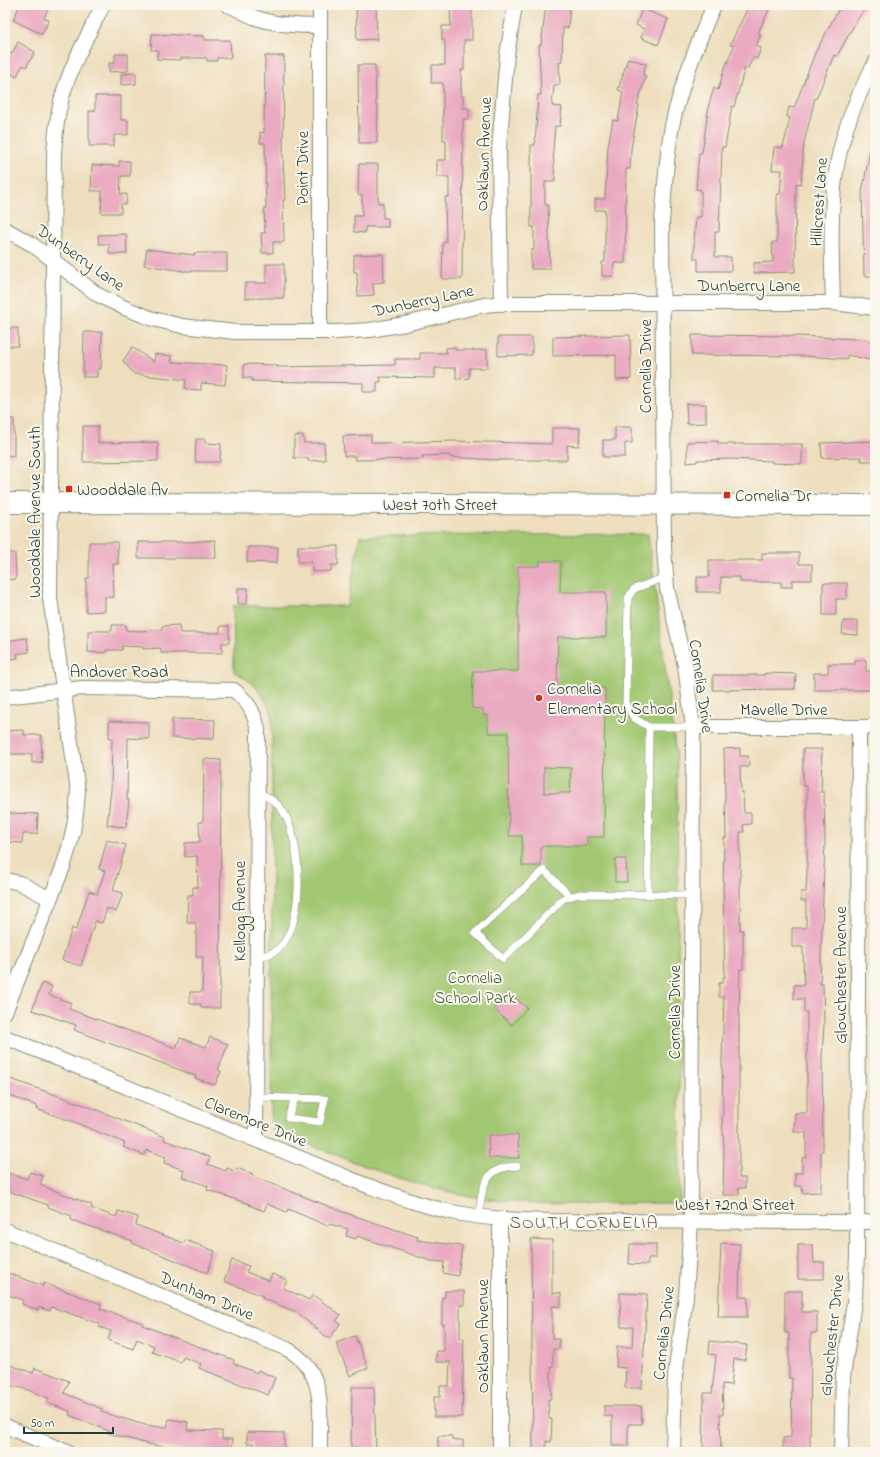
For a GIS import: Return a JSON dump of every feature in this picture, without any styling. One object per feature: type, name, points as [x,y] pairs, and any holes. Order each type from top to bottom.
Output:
[{"type":"street","name":"Wooddale Avenue South","points":[[5,1012],[72,843],[77,817],[78,791],[50,598],[54,155],[56,125],[62,96],[72,69],[103,5]]},
{"type":"street","points":[[228,5],[254,18],[297,26],[320,26]]},
{"type":"street","name":"Point Drive","points":[[320,5],[320,332]]},
{"type":"street","name":"Oaklawn Avenue","points":[[501,304],[499,149],[506,68],[515,5]]},
{"type":"street","name":"Cornelia Drive","points":[[673,1452],[675,1376],[686,1296],[692,1222],[693,727],[685,666],[666,577],[664,548],[662,220],[672,127],[684,81],[714,5]]},
{"type":"street","name":"Hillcrest Lane","points":[[833,303],[832,221],[834,186],[840,150],[850,116],[864,83],[875,63]]},
{"type":"street","name":"Dunberry Lane","points":[[5,229],[33,245],[98,295],[125,308],[153,319],[182,326],[235,332],[320,332],[370,330],[484,305],[501,304],[833,303],[875,308]]},
{"type":"street","name":"West 70th Street","points":[[5,503],[875,505]]},
{"type":"street","name":"Andover Road","points":[[5,697],[63,689],[234,690]]},
{"type":"street","name":"Kellogg Avenue","points":[[234,690],[246,701],[254,714],[258,729],[256,1140]]},
{"type":"street","name":"Mavelle Drive","points":[[693,727],[875,727]]},
{"type":"street","name":"Glouchester Avenue","points":[[857,1222],[858,727]]},
{"type":"street","points":[[5,880],[20,884],[50,899]]},
{"type":"street","name":"Claremore Drive","points":[[5,1037],[408,1201],[456,1213],[500,1219]]},
{"type":"street","name":"Oaklawn Avenue","points":[[500,1219],[500,1452]]},
{"type":"street","name":"West 72nd Street","points":[[500,1219],[692,1222],[875,1222]]},
{"type":"street","name":"Glouchester Drive","points":[[841,1452],[843,1376],[855,1296],[857,1222]]},
{"type":"street","name":"Dunham Drive","points":[[5,1230],[287,1349],[300,1356],[310,1368],[316,1382],[319,1397],[320,1452]]},
{"type":"street","points":[[5,1426],[67,1452]]},
{"type":"lane","points":[[666,577],[634,589],[628,598],[626,705],[634,718],[649,727],[693,727]]},
{"type":"lane","points":[[648,895],[649,727]]},
{"type":"lane","points":[[257,957],[273,953],[287,938],[294,916],[299,886],[298,856],[291,829],[280,807],[258,790]]},
{"type":"lane","points":[[570,896],[544,870],[475,933],[503,959],[563,899],[570,896],[579,894],[692,895]]},
{"type":"lane","points":[[256,1097],[295,1098],[325,1099],[320,1122],[288,1118],[295,1098]]},
{"type":"lane","points":[[479,1216],[483,1186],[493,1171],[503,1166],[517,1166]]},
{"type":"green space","name":"Cornelia School Park","points":[[648,534],[677,760],[680,1203],[541,1203],[496,1200],[467,1196],[381,1172],[271,1129],[272,714],[265,700],[257,689],[247,680],[234,672],[233,606],[347,606],[360,536]]},
{"type":"building","points":[[20,5],[50,5],[44,18],[49,20],[42,34],[13,20]]},
{"type":"building","points":[[356,5],[376,5],[377,39],[357,40]]},
{"type":"building","points":[[450,5],[472,5],[472,40],[464,40],[464,70],[461,70],[461,96],[463,96],[463,108],[469,108],[469,119],[463,119],[462,279],[442,279],[443,242],[446,242],[445,197],[449,197],[449,177],[437,177],[437,160],[446,160],[446,140],[443,140],[443,83],[431,83],[432,65],[445,65],[445,40],[442,40],[442,26],[451,26]]},
{"type":"building","points":[[546,5],[564,5],[563,7],[570,8],[568,28],[563,28],[562,61],[559,62],[560,85],[554,85],[552,106],[562,107],[560,126],[555,126],[553,150],[555,182],[545,182],[545,205],[548,205],[550,269],[531,269],[531,250],[534,250],[534,227],[531,227],[531,145],[535,145],[538,95],[541,95],[539,45],[541,45]]},
{"type":"building","points":[[749,5],[771,5],[758,33],[761,34],[756,46],[761,48],[757,59],[753,57],[748,68],[745,67],[734,107],[732,106],[725,147],[722,147],[719,232],[715,232],[715,257],[731,257],[731,271],[698,271],[698,259],[694,259],[694,240],[696,217],[701,217],[701,190],[696,189],[699,153],[702,153],[709,104],[714,88],[718,90],[734,46],[730,45]]},
{"type":"building","points":[[841,5],[868,5],[858,18],[837,56],[834,55],[816,99],[815,98],[804,143],[801,184],[796,183],[795,272],[754,273],[754,263],[773,262],[772,242],[777,242],[777,194],[780,194],[782,170],[772,170],[774,147],[783,148],[790,118],[787,117],[789,107],[794,108],[815,53]]},
{"type":"building","points":[[642,9],[668,19],[658,45],[641,38],[644,29],[636,25]]},
{"type":"building","points":[[152,34],[204,36],[204,40],[230,40],[231,58],[217,58],[217,61],[207,61],[207,58],[181,58],[181,60],[157,59],[158,50],[151,50]]},
{"type":"building","points":[[18,42],[35,52],[26,67],[23,65],[16,77],[5,70],[5,50],[12,54]]},
{"type":"building","points":[[115,54],[128,54],[128,71],[109,72],[109,63],[115,63]]},
{"type":"building","points":[[265,56],[284,56],[284,242],[273,242],[273,253],[262,253],[261,233],[265,233],[264,209],[266,209],[265,143],[260,143],[260,132],[264,133]]},
{"type":"building","points":[[628,58],[646,64],[643,75],[646,76],[637,105],[639,105],[631,149],[630,169],[626,169],[625,263],[614,263],[614,276],[602,276],[602,262],[605,262],[605,210],[595,210],[595,199],[605,199],[608,146],[613,120],[618,121],[623,92],[618,90]]},
{"type":"building","points":[[358,65],[375,65],[376,106],[378,106],[377,143],[359,143]]},
{"type":"building","points":[[136,73],[136,84],[121,85],[121,74]]},
{"type":"building","points":[[95,96],[121,96],[121,120],[128,120],[128,135],[114,135],[114,146],[89,146],[89,111],[95,111]]},
{"type":"building","points":[[870,151],[875,151],[875,276],[864,276],[862,192]]},
{"type":"building","points":[[119,161],[130,161],[130,176],[121,176],[120,194],[127,194],[126,204],[121,204],[121,213],[101,213],[102,191],[91,191],[92,165],[119,166]]},
{"type":"building","points":[[359,164],[378,164],[378,203],[383,203],[383,218],[388,218],[388,227],[365,227],[365,233],[354,232],[354,216],[362,216],[362,195],[358,195]]},
{"type":"building","points":[[126,234],[127,254],[109,254],[109,244],[99,244],[98,235]]},
{"type":"building","points":[[147,249],[194,255],[194,253],[227,253],[227,271],[184,271],[144,265]]},
{"type":"building","points":[[383,254],[384,282],[373,283],[374,295],[358,296],[357,272],[354,272],[354,255]]},
{"type":"building","points":[[266,264],[284,264],[284,298],[245,298],[245,283],[266,283]]},
{"type":"building","points":[[5,328],[18,328],[18,346],[5,346]]},
{"type":"building","points":[[84,332],[102,332],[101,369],[97,369],[97,377],[83,377]]},
{"type":"building","points":[[630,335],[631,379],[616,380],[616,355],[553,356],[553,337]]},
{"type":"building","points":[[692,335],[797,336],[858,339],[875,342],[875,361],[847,355],[847,359],[805,356],[692,355]]},
{"type":"building","points":[[498,337],[532,337],[532,355],[498,356]]},
{"type":"building","points":[[132,347],[154,362],[155,354],[172,356],[171,362],[227,365],[225,385],[201,383],[201,390],[185,389],[186,380],[134,374],[123,361]]},
{"type":"building","points":[[455,347],[455,350],[487,350],[487,368],[469,368],[469,378],[456,379],[456,368],[435,368],[435,378],[380,377],[381,382],[377,382],[377,392],[363,392],[363,383],[252,381],[252,378],[244,378],[244,364],[277,365],[277,367],[395,365],[395,359],[420,359],[420,353],[447,353],[446,348]]},
{"type":"building","points":[[686,404],[706,404],[706,423],[687,424]]},
{"type":"building","points":[[5,419],[14,419],[14,456],[5,455]]},
{"type":"building","points":[[83,426],[98,426],[98,443],[158,442],[158,461],[83,462]]},
{"type":"building","points":[[615,427],[632,427],[632,443],[625,443],[625,457],[603,457],[603,440],[615,440]]},
{"type":"building","points":[[552,428],[580,428],[579,446],[567,445],[567,460],[498,460],[450,457],[450,455],[422,456],[423,459],[355,460],[355,456],[344,456],[343,436],[371,435],[371,442],[380,443],[454,441],[552,444]]},
{"type":"building","points":[[303,435],[304,443],[324,443],[325,460],[308,461],[308,458],[294,458],[294,436]]},
{"type":"building","points":[[196,439],[205,439],[205,443],[221,444],[220,462],[195,462]]},
{"type":"building","points":[[718,441],[718,444],[802,444],[802,464],[729,459],[697,460],[697,462],[687,463],[687,442]]},
{"type":"building","points":[[875,441],[875,461],[861,461],[861,457],[822,458],[821,443]]},
{"type":"building","points":[[215,540],[216,558],[138,558],[138,542],[189,542]]},
{"type":"building","points":[[89,542],[117,542],[118,564],[113,564],[114,597],[105,597],[105,611],[86,612],[86,578],[89,578]]},
{"type":"building","points":[[298,546],[338,546],[338,565],[331,565],[331,571],[312,572],[312,562],[298,562]]},
{"type":"building","points":[[248,547],[278,547],[277,563],[247,562]]},
{"type":"building","points":[[5,553],[15,553],[16,579],[5,580]]},
{"type":"building","points":[[762,553],[799,553],[799,564],[812,564],[812,580],[792,580],[792,587],[781,587],[781,582],[740,582],[740,577],[721,577],[721,592],[697,592],[697,577],[709,577],[709,560],[762,560]]},
{"type":"building","name":"Cornelia Elementary School","points":[[540,561],[561,561],[560,592],[606,592],[606,637],[558,637],[557,688],[605,688],[604,837],[587,837],[587,846],[541,846],[541,866],[522,866],[522,836],[509,836],[508,733],[488,733],[488,715],[483,715],[483,709],[472,708],[473,671],[518,671],[518,566],[540,566]],"holes":[[[544,767],[571,768],[570,793],[544,793]]]},
{"type":"building","points":[[823,583],[847,583],[847,599],[836,599],[836,615],[823,615]]},
{"type":"building","points":[[238,588],[248,588],[247,604],[238,604]]},
{"type":"building","points":[[843,621],[858,621],[858,635],[842,634]]},
{"type":"building","points":[[112,625],[126,625],[126,630],[141,631],[162,630],[162,626],[179,625],[180,633],[220,633],[220,626],[229,626],[229,643],[222,643],[222,653],[161,653],[161,648],[143,649],[143,647],[122,646],[122,650],[106,650],[106,653],[88,652],[88,631],[112,631]]},
{"type":"building","points":[[27,638],[29,652],[17,654],[18,658],[5,660],[5,641]]},
{"type":"building","points":[[855,660],[866,660],[866,671],[873,671],[873,674],[875,674],[875,690],[814,690],[814,673],[828,673],[828,664],[855,664]]},
{"type":"building","points":[[765,673],[796,674],[795,689],[713,690],[713,675],[765,675]]},
{"type":"building","points":[[172,719],[215,720],[214,739],[172,738]]},
{"type":"building","points":[[109,721],[149,722],[149,739],[128,738],[127,800],[129,800],[126,827],[107,825],[111,790],[112,738],[109,738]]},
{"type":"building","points":[[24,730],[24,735],[41,735],[42,762],[32,763],[32,754],[5,754],[5,731]]},
{"type":"building","points":[[740,748],[740,756],[748,756],[749,767],[740,767],[741,793],[743,793],[744,813],[751,813],[751,824],[743,825],[744,832],[740,832],[740,930],[743,930],[743,969],[740,969],[739,1020],[739,1178],[745,1178],[745,1188],[739,1188],[739,1195],[723,1195],[724,1148],[722,1117],[722,1058],[724,997],[719,997],[719,983],[723,983],[723,977],[725,977],[723,888],[724,838],[726,838],[724,749]]},
{"type":"building","points":[[803,749],[822,749],[821,792],[824,792],[825,841],[820,984],[823,984],[824,1024],[822,1056],[823,1151],[821,1151],[821,1192],[803,1193],[802,1186],[795,1186],[795,1173],[802,1173],[802,1158],[806,1157],[806,1132],[794,1132],[795,1113],[807,1113],[807,1012],[804,1012],[804,999],[794,999],[794,985],[804,985],[803,947],[792,947],[792,928],[806,928],[806,901],[801,901],[801,892],[806,892],[807,872],[807,786],[803,786]]},
{"type":"building","points":[[204,759],[221,760],[220,1008],[201,1008],[201,1004],[190,1004],[190,992],[202,992],[203,957],[196,957],[196,923],[187,923],[188,895],[193,895],[193,887],[198,887],[197,856],[185,857],[185,843],[200,842],[199,822],[203,822]]},
{"type":"building","points":[[5,813],[38,814],[37,834],[23,834],[22,843],[5,842]]},
{"type":"building","points":[[107,840],[126,845],[113,890],[123,893],[116,912],[107,908],[102,923],[95,921],[81,966],[62,960],[72,928],[76,930],[89,891],[97,894],[105,871],[99,869]]},
{"type":"building","points":[[615,859],[626,859],[627,882],[615,882]]},
{"type":"building","points":[[42,983],[52,986],[49,995],[71,1003],[69,1009],[176,1048],[180,1038],[206,1047],[210,1037],[228,1044],[218,1070],[221,1071],[215,1085],[195,1078],[196,1076],[74,1030],[76,1025],[32,1010]]},
{"type":"building","points":[[508,991],[527,1008],[512,1025],[494,1009]]},
{"type":"building","points":[[5,1077],[87,1106],[165,1137],[164,1140],[210,1157],[207,1164],[226,1171],[227,1168],[235,1171],[237,1168],[253,1174],[252,1176],[343,1212],[418,1237],[417,1240],[462,1246],[458,1276],[443,1273],[444,1262],[431,1261],[357,1236],[356,1239],[346,1236],[348,1229],[329,1224],[328,1226],[288,1209],[287,1212],[267,1204],[264,1211],[249,1205],[250,1204],[207,1190],[208,1186],[182,1177],[184,1170],[164,1163],[166,1157],[146,1150],[144,1155],[123,1147],[125,1143],[74,1122],[36,1109],[37,1106],[5,1094]]},
{"type":"building","points":[[488,1135],[518,1135],[519,1158],[489,1158]]},
{"type":"building","points":[[5,1172],[27,1179],[30,1172],[43,1176],[40,1185],[92,1205],[91,1208],[116,1217],[118,1211],[138,1217],[136,1225],[184,1243],[185,1240],[215,1251],[207,1273],[132,1243],[133,1241],[71,1220],[72,1216],[48,1207],[48,1205],[5,1190]]},
{"type":"building","points":[[531,1239],[552,1240],[552,1293],[561,1293],[561,1306],[552,1306],[552,1339],[559,1339],[559,1349],[553,1349],[553,1367],[551,1367],[551,1399],[548,1399],[549,1419],[552,1419],[551,1442],[546,1441],[546,1452],[533,1452]]},
{"type":"building","points":[[721,1243],[740,1244],[739,1297],[748,1297],[747,1317],[718,1317]]},
{"type":"building","points":[[630,1244],[656,1244],[656,1258],[648,1258],[648,1265],[629,1264]]},
{"type":"building","points":[[798,1245],[813,1245],[814,1263],[824,1262],[824,1279],[798,1279]]},
{"type":"building","points":[[232,1260],[249,1266],[246,1272],[269,1281],[272,1274],[287,1280],[283,1288],[309,1300],[313,1295],[341,1315],[336,1321],[340,1324],[329,1339],[296,1312],[262,1298],[263,1296],[224,1281]]},
{"type":"building","points":[[5,1272],[43,1286],[44,1283],[101,1304],[100,1309],[143,1323],[142,1325],[234,1360],[233,1363],[257,1373],[258,1370],[275,1378],[268,1395],[199,1368],[201,1364],[183,1357],[181,1362],[152,1352],[154,1346],[137,1339],[133,1349],[108,1340],[111,1331],[99,1327],[100,1324],[51,1307],[50,1311],[39,1307],[38,1310],[22,1304],[23,1300],[5,1294]]},
{"type":"building","points":[[445,1291],[464,1291],[464,1305],[460,1305],[460,1338],[464,1338],[462,1417],[434,1417],[434,1397],[440,1397],[440,1386],[449,1386],[450,1362],[436,1362],[436,1351],[444,1351],[442,1297],[445,1297]]},
{"type":"building","points":[[785,1291],[802,1291],[802,1312],[817,1312],[817,1333],[811,1333],[810,1452],[783,1452],[783,1438],[791,1437],[792,1378],[789,1378],[789,1333],[785,1333]]},
{"type":"building","points":[[620,1293],[647,1294],[642,1388],[625,1388],[626,1368],[616,1367],[617,1347],[632,1347],[633,1327],[621,1327]]},
{"type":"building","points":[[355,1336],[368,1368],[350,1376],[336,1343]]},
{"type":"building","points":[[710,1341],[747,1345],[745,1360],[734,1359],[731,1385],[722,1384],[723,1415],[720,1415],[721,1452],[703,1452],[704,1393],[712,1393],[716,1355],[709,1354]]},
{"type":"building","points":[[5,1363],[33,1373],[35,1368],[69,1381],[64,1393],[102,1409],[101,1412],[145,1425],[167,1428],[169,1419],[188,1422],[187,1430],[222,1431],[222,1439],[233,1439],[232,1452],[196,1452],[148,1444],[108,1433],[109,1431],[69,1415],[70,1411],[47,1403],[49,1398],[5,1383]]},
{"type":"building","points":[[352,1387],[374,1387],[376,1452],[356,1452],[356,1447],[351,1447]]},
{"type":"building","points":[[604,1406],[641,1406],[642,1424],[628,1424],[628,1446],[612,1446],[612,1416],[604,1416]]},
{"type":"building","points":[[247,1432],[284,1433],[284,1452],[253,1449],[253,1443],[247,1443]]},
{"type":"building","points":[[438,1436],[452,1436],[452,1440],[463,1440],[463,1452],[438,1452]]},
{"type":"place","name":"Wooddale Av","points":[[69,489]]},
{"type":"place","name":"Cornelia Dr","points":[[727,495]]},
{"type":"place","name":"Cornelia Elementary School","points":[[539,698]]},
{"type":"district","name":"SOUTH CORNELIA","points":[[584,1222]]}]
